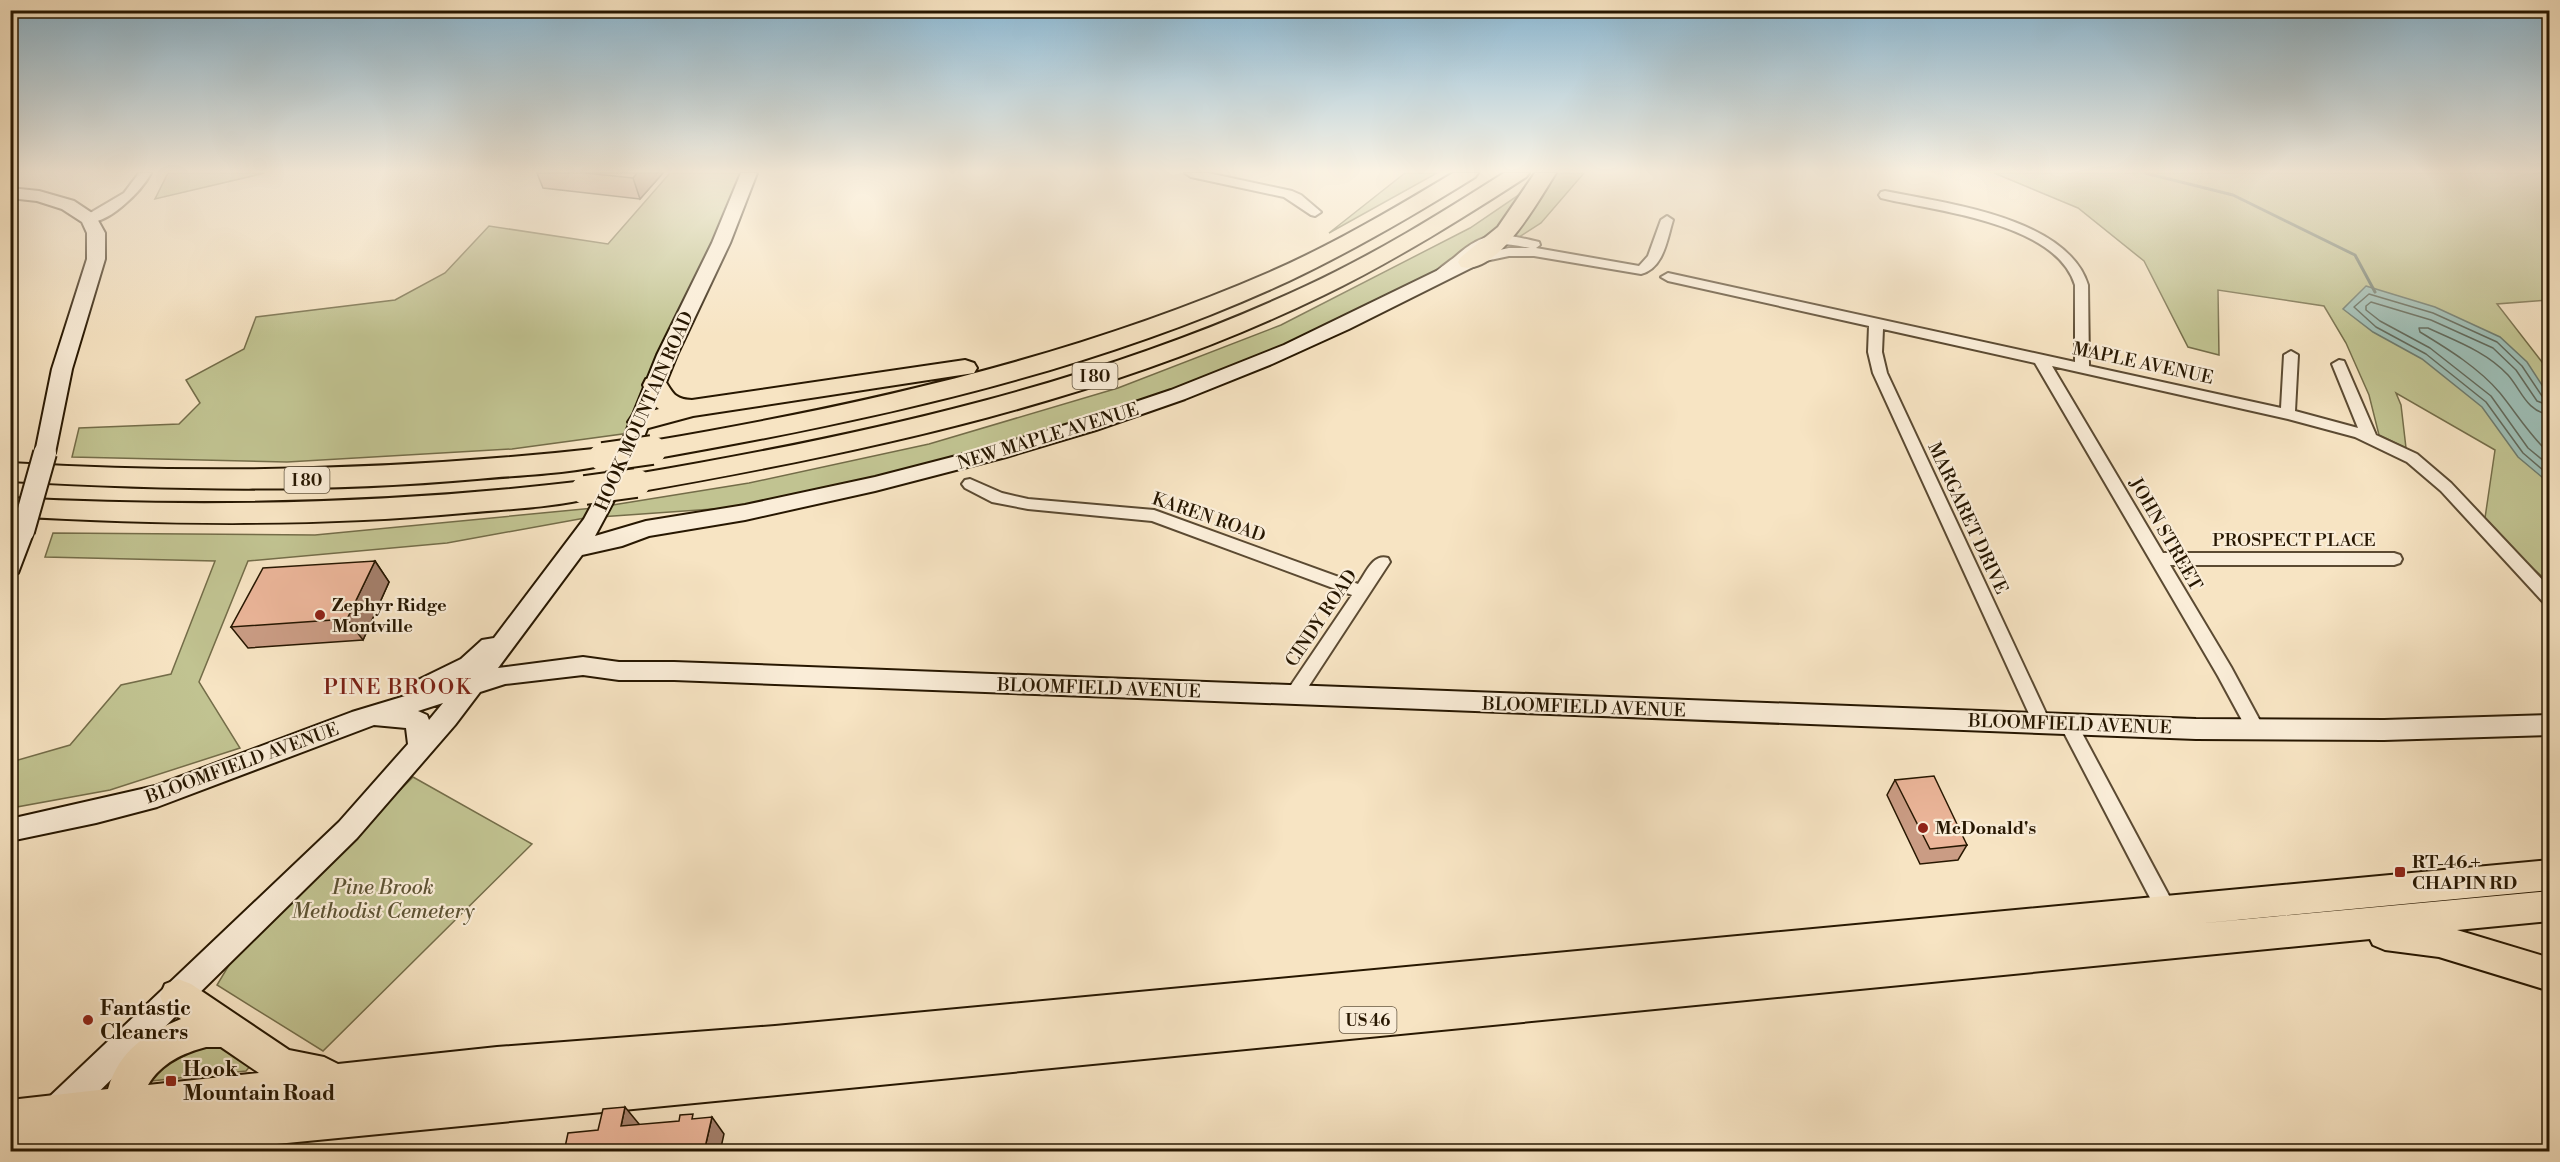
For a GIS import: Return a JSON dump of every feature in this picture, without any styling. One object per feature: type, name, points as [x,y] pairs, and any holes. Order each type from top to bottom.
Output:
[{"type":"highway","name":"I 80","points":[[10,472],[172,480],[317,480],[463,472],[652,450],[790,425],[921,396],[1049,360],[1166,321],[1238,293],[1333,250],[1376,227]]},
{"type":"highway","name":"I 80","points":[[10,507],[193,515],[276,514],[450,506],[636,483],[746,465],[885,436],[1022,399],[1149,357],[1261,314],[1360,268],[1435,227]]},
{"type":"highway","points":[[1469,262],[1501,238],[1511,227]]},
{"type":"highway","points":[[641,422],[692,408],[1000,363],[1166,321]]},
{"type":"highway","points":[[656,385],[664,403],[692,408]]},
{"type":"highway","name":"US 46","points":[[12,1143],[365,1078],[586,1057],[728,1048],[967,1026],[2550,875]]},
{"type":"highway","name":"US 46","points":[[12,1143],[53,1115],[187,1133],[2550,906]]},
{"type":"highway","points":[[2293,930],[2402,934],[2439,940],[2550,975]]},
{"type":"highway","points":[[178,996],[281,1066],[302,1072],[365,1078]]},
{"type":"highway","points":[[122,1123],[126,1086],[139,1066],[161,1046],[188,1033],[226,1029]]},
{"type":"highway","points":[[187,1133],[239,1152]]},
{"type":"main road","points":[[12,559],[23,531],[45,453],[62,369],[96,259],[96,233],[93,227]]},
{"type":"main road","name":"HOOK MOUNTAIN ROAD","points":[[53,1115],[348,830],[471,686],[593,522],[621,469],[667,356],[727,227]]},
{"type":"main road","name":"NEW MAPLE AVENUE","points":[[575,549],[622,538],[646,529],[835,495],[948,466],[1086,426],[1155,403],[1267,359],[1376,309],[1469,262]]},
{"type":"main road","name":"NEW MAPLE AVENUE","points":[[593,522],[646,529]]},
{"type":"main road","points":[[515,628],[515,649],[520,661],[535,667],[574,667]]},
{"type":"main road","points":[[361,719],[460,670],[515,628]]},
{"type":"main road","name":"BLOOMFIELD AVENUE","points":[[10,830],[96,812],[157,796],[416,700],[504,675],[574,667],[619,671],[674,671],[2070,725],[2256,730],[2384,730],[2550,725]]},
{"type":"main road","name":"BLOOMFIELD AVENUE","points":[[471,686],[496,690],[578,680],[619,671]]},
{"type":"main road","points":[[361,719],[410,717],[418,722],[421,744]]},
{"type":"street","points":[[1501,238],[1627,269],[1647,269],[1664,227]]},
{"type":"street","points":[[2013,227],[2032,235],[2055,249],[2080,279],[2082,369]]},
{"type":"street","name":"NEW MAPLE AVENUE","points":[[1431,281],[1458,261],[1476,243],[1487,238],[1501,238]]},
{"type":"street","points":[[1469,262],[1487,256],[1521,252],[1578,258]]},
{"type":"street","name":"MAPLE AVENUE","points":[[1668,278],[2288,414],[2370,436],[2405,454],[2434,475],[2550,599]]},
{"type":"street","name":"MARGARET DRIVE","points":[[1876,324],[1875,352],[1880,373],[2042,724]]},
{"type":"street","points":[[2288,414],[2291,355]]},
{"type":"street","name":"JOHN STREET","points":[[2041,360],[2225,672],[2256,730]]},
{"type":"street","points":[[2339,364],[2370,436]]},
{"type":"street","name":"KAREN ROAD","points":[[970,484],[998,498],[1028,504],[1154,516],[1362,591]]},
{"type":"street","name":"PROSPECT PLACE","points":[[2157,559],[2394,559]]},
{"type":"street","name":"CINDY ROAD","points":[[1293,696],[1382,562]]},
{"type":"street","points":[[2070,725],[2168,911]]},
{"type":"green space","points":[[488,227],[608,244],[623,227],[728,227],[637,432],[512,449],[287,462],[72,457],[79,428],[179,424],[200,403],[186,380],[244,349],[256,317],[395,300],[445,273]]},
{"type":"green space","points":[[1534,227],[1483,260],[1343,326],[1083,428],[798,503],[585,518],[447,543],[248,561],[199,682],[240,748],[110,790],[11,808],[11,762],[70,745],[121,685],[171,674],[215,561],[45,557],[53,533],[315,535],[594,508],[749,483],[929,444],[1118,388],[1281,325],[1470,228]]},
{"type":"green space","points":[[2102,227],[2549,227],[2549,300],[2497,304],[2549,371],[2549,583],[2485,518],[2495,450],[2396,393],[2401,405],[2406,448],[2379,435],[2369,395],[2346,343],[2324,306],[2218,290],[2219,355],[2188,347],[2144,261]]},
{"type":"green space","name":"Pine Brook Methodist Cemetery","points":[[413,777],[532,844],[323,1051],[217,985],[235,955]]},
{"type":"green space","points":[[211,1038],[251,1065],[246,1071],[141,1082],[153,1065]]},
{"type":"water","points":[[2366,286],[2435,307],[2500,337],[2527,362],[2549,396],[2549,483],[2518,457],[2482,407],[2422,359],[2373,332],[2343,309]]},
{"type":"building","points":[[375,561],[347,619],[231,627],[263,568]]},
{"type":"building","points":[[1934,776],[1967,845],[1930,849],[1895,780]]},
{"type":"building","points":[[625,1107],[621,1126],[679,1121],[680,1115],[693,1114],[692,1119],[712,1117],[704,1152],[564,1152],[568,1133],[598,1130],[603,1109]]},
{"type":"waterway","points":[[2299,227],[2355,255],[2375,292]]},
{"type":"place","name":"Zephyr Ridge Montville","points":[[320,615]]},
{"type":"place","name":"McDonald's","points":[[1923,828]]},
{"type":"place","name":"RT-46 + CHAPIN RD","points":[[2400,872]]},
{"type":"place","name":"Fantastic Cleaners","points":[[88,1020]]},
{"type":"place","name":"Hook Mountain Road","points":[[171,1081]]},
{"type":"district","name":"PINE BROOK","points":[[398,687]]}]
